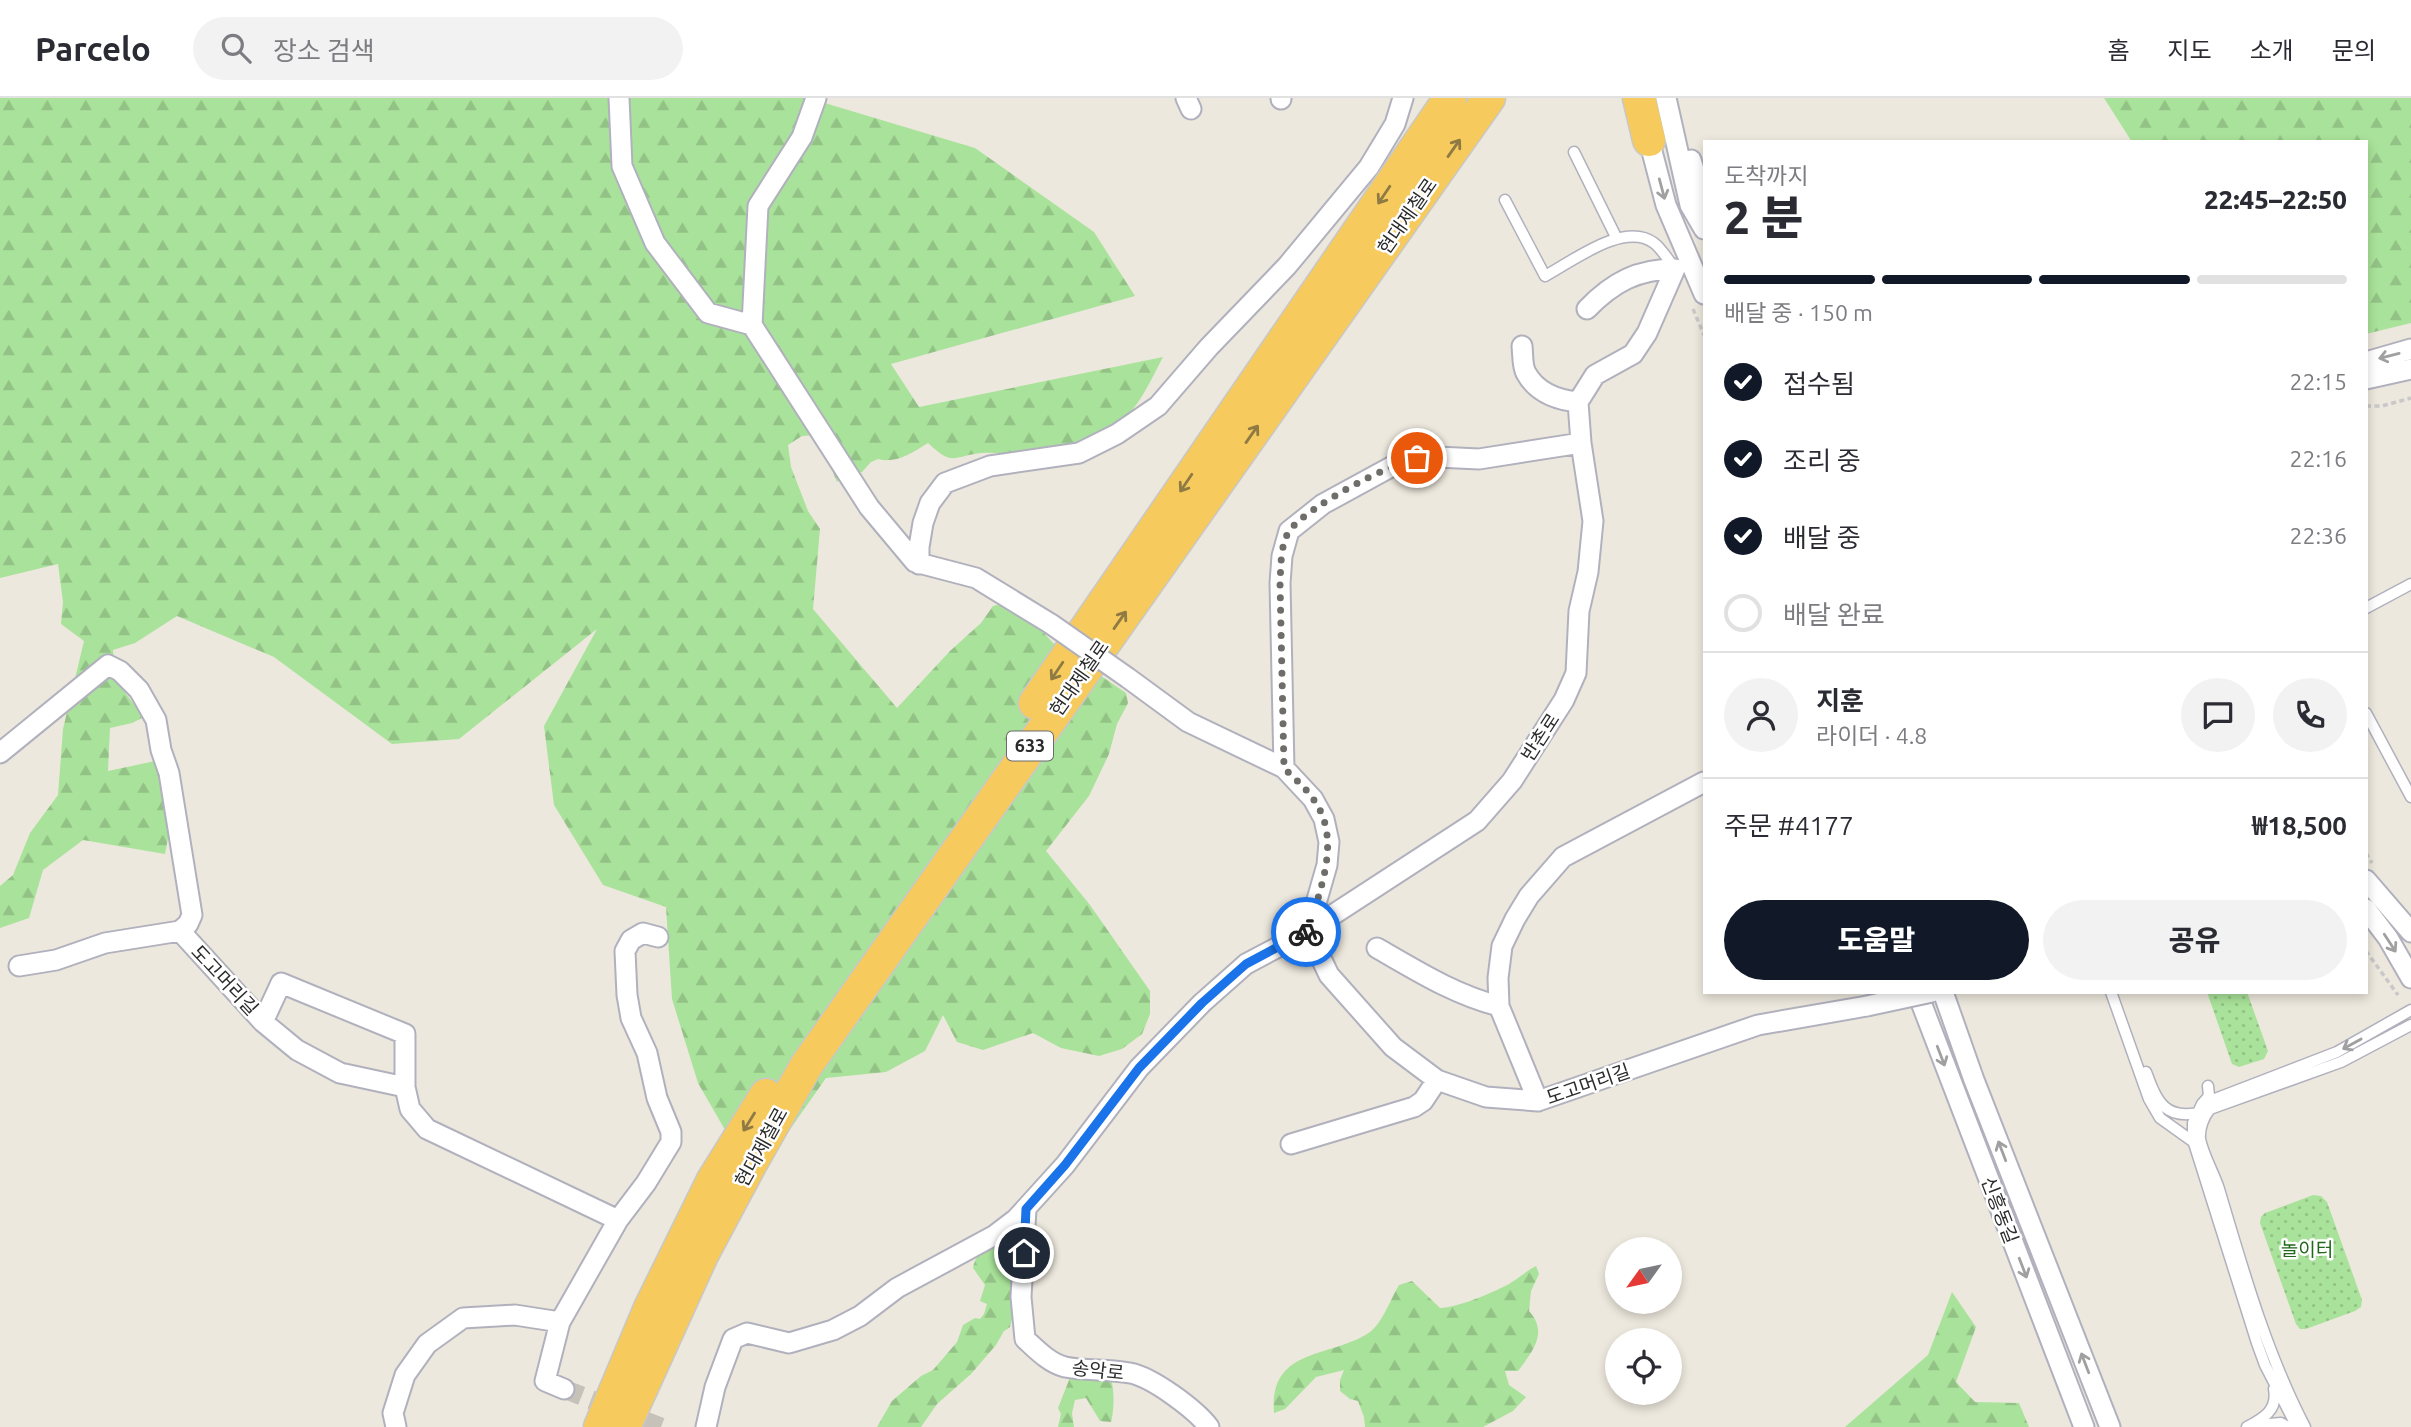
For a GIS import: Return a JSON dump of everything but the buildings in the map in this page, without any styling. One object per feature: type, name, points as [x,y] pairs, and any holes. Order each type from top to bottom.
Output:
[{"type":"highway","name":"현대제철로","points":[[600,1427],[650,1308],[713,1180],[806,1031],[1450,98]]},
{"type":"highway","name":"현대제철로","points":[[624,1427],[702,1255],[755,1156],[814,1056],[1489,98]]},
{"type":"highway","points":[[1639,98],[1649,140]]},
{"type":"highway","points":[[647,1427],[755,1156]]},
{"type":"highway","points":[[579,1427],[638,1303],[713,1180]]},
{"type":"street","points":[[619,98],[622,166],[655,243],[708,313],[752,325]]},
{"type":"street","points":[[706,1427],[715,1387],[733,1339],[747,1333],[789,1343],[833,1330],[860,1316],[906,1282],[942,1266],[995,1236],[1016,1219],[1065,1165],[1139,1068],[1202,1003],[1246,964],[1308,931],[1326,865],[1329,842],[1324,819],[1314,799],[1284,768],[1188,722],[1051,624],[976,578],[919,564],[869,507],[752,325],[758,206],[802,138],[816,98]]},
{"type":"street","points":[[919,564],[923,523],[930,503],[945,483],[990,466],[1079,453],[1116,434],[1158,406],[1209,347],[1287,265],[1369,167],[1395,124],[1403,98]]},
{"type":"street","points":[[1651,98],[1649,140],[1666,205],[1703,292]]},
{"type":"street","points":[[1666,98],[1690,205],[1703,227]]},
{"type":"street","points":[[1679,98],[1703,199]]},
{"type":"street","points":[[1522,346],[1526,373],[1537,386],[1560,400],[1578,402],[1595,375],[1633,354],[1647,332],[1675,269],[1652,269],[1636,274],[1618,283],[1587,309]]},
{"type":"street","points":[[2368,361],[2411,349]]},
{"type":"street","points":[[2368,379],[2411,369]]},
{"type":"street","name":"반촌로","points":[[1308,931],[1477,821],[1512,781],[1564,700],[1576,673],[1579,611],[1588,572],[1593,521],[1581,443],[1578,402]]},
{"type":"street","points":[[1284,768],[1280,583],[1282,556],[1289,531],[1323,504],[1400,462],[1437,457],[1479,458],[1581,443]]},
{"type":"street","points":[[0,753],[108,664],[120,671],[139,690],[156,720],[161,750],[169,773],[192,915],[188,925],[180,931]]},
{"type":"street","points":[[1538,1101],[1499,1006],[1498,978],[1502,946],[1529,896],[1563,857],[1703,783]]},
{"type":"street","points":[[2368,882],[2411,932]]},
{"type":"street","points":[[2368,912],[2388,938],[2411,978]]},
{"type":"street","name":"도고머리길","points":[[19,966],[56,960],[105,943],[180,931],[263,1022],[281,984],[405,1034],[405,1087]]},
{"type":"street","name":"도고머리길","points":[[1308,931],[1329,975],[1393,1047],[1437,1080],[1486,1097],[1538,1101],[1758,1025],[1924,994]]},
{"type":"street","points":[[564,1389],[545,1381],[560,1322],[618,1220],[646,1183],[671,1142],[671,1132],[657,1098],[647,1053],[631,1018],[626,981],[625,951],[631,940],[643,933],[658,937]]},
{"type":"street","points":[[1377,948],[1446,988],[1474,1000],[1499,1006]]},
{"type":"street","name":"신흥동길","points":[[1918,994],[2084,1427]]},
{"type":"street","points":[[1944,994],[1984,1105],[2110,1427]]},
{"type":"street","points":[[263,1022],[298,1050],[340,1073],[405,1087],[410,1109],[427,1129],[618,1220]]},
{"type":"street","points":[[1291,1144],[1415,1107],[1423,1101],[1437,1080]]},
{"type":"street","name":"송악로","points":[[1026,1209],[1021,1297],[1025,1339],[1063,1367],[1132,1373],[1169,1392],[1194,1411],[1209,1427]]},
{"type":"street","points":[[396,1427],[393,1413],[405,1375],[427,1344],[463,1318],[515,1315],[560,1322]]},
{"type":"lane","points":[[1574,152],[1616,237]]},
{"type":"lane","points":[[1505,200],[1545,276],[1616,237],[1637,236],[1655,244],[1675,269]]},
{"type":"lane","points":[[2368,607],[2411,584]]},
{"type":"lane","points":[[2368,717],[2411,797]]},
{"type":"lane","points":[[2112,994],[2149,1099],[2160,1118],[2193,1140],[2207,1156]]},
{"type":"lane","points":[[2119,994],[2152,1089],[2166,1110],[2178,1114],[2203,1109],[2341,1062],[2411,1025]]},
{"type":"lane","points":[[2203,1109],[2337,1052],[2411,1010]]},
{"type":"lane","points":[[2208,1086],[2209,1096],[2193,1123],[2193,1140],[2258,1343],[2273,1381],[2297,1427]]},
{"type":"lane","points":[[2203,1109],[2205,1114],[2200,1139],[2273,1361],[2305,1427]]},
{"type":"lane","points":[[2249,1427],[2270,1413],[2275,1404],[2273,1381]]},
{"type":"lane","points":[[2249,1427],[2264,1423],[2281,1423],[2288,1427]]},
{"type":"path","points":[[2368,406],[2382,406],[2411,398]]},
{"type":"path","points":[[2368,954],[2398,995]]},
{"type":"green space","points":[[0,98],[808,98],[975,148],[1094,232],[1135,296],[891,364],[919,407],[1163,357],[1133,409],[1114,424],[1085,438],[1041,453],[981,453],[948,458],[928,443],[898,459],[878,459],[871,462],[862,472],[850,474],[837,482],[831,458],[816,435],[802,436],[788,445],[791,467],[808,511],[820,529],[813,609],[897,708],[950,651],[981,623],[993,606],[1002,604],[1126,693],[1128,703],[1117,724],[1109,754],[1089,796],[1046,851],[1090,905],[1150,991],[1150,1014],[1142,1034],[1122,1049],[1099,1056],[1061,1048],[1033,1033],[983,1050],[957,1042],[943,1015],[925,1051],[886,1072],[826,1078],[779,1145],[736,1149],[698,1083],[672,999],[666,907],[603,885],[554,805],[544,726],[597,629],[459,739],[392,744],[274,657],[177,616],[135,643],[113,650],[116,681],[144,717],[110,728],[108,771],[160,760],[163,807],[169,833],[165,854],[83,840],[43,870],[29,918],[0,928],[0,886],[13,875],[30,833],[58,795],[63,729],[84,641],[61,624],[63,602],[58,564],[0,578]]},
{"type":"green space","points":[[2104,98],[2411,98],[2411,323],[2368,334],[2368,140],[2131,140]]},
{"type":"green space","points":[[2208,994],[2248,994],[2268,1051],[2264,1059],[2239,1067],[2232,1064]]},
{"type":"green space","name":"놀이터","points":[[2313,1195],[2321,1196],[2327,1202],[2362,1300],[2361,1307],[2355,1311],[2300,1329],[2260,1223],[2265,1213]]},
{"type":"green space","points":[[1011,1235],[1021,1249],[1010,1327],[971,1374],[937,1404],[921,1427],[877,1427],[892,1401],[921,1376],[933,1370],[957,1342],[963,1325],[975,1318],[980,1319],[984,1314],[987,1304],[980,1301],[985,1285],[973,1268],[975,1261],[990,1244]]},
{"type":"green space","points":[[1536,1266],[1539,1274],[1531,1291],[1529,1311],[1538,1327],[1536,1342],[1518,1371],[1505,1371],[1509,1385],[1526,1397],[1513,1411],[1483,1427],[1365,1427],[1358,1401],[1350,1399],[1340,1391],[1344,1370],[1316,1377],[1285,1409],[1274,1413],[1275,1392],[1281,1377],[1291,1366],[1304,1358],[1352,1342],[1367,1334],[1381,1318],[1399,1285],[1412,1281],[1440,1308],[1472,1300],[1496,1290]]},
{"type":"green space","points":[[1952,1292],[1976,1327],[1956,1382],[1975,1402],[2019,1403],[2029,1427],[1845,1427],[1928,1355]]},
{"type":"green space","points":[[1071,1375],[1110,1377],[1114,1400],[1111,1422],[1100,1421],[1086,1398],[1075,1400],[1072,1413],[1074,1427],[1058,1427],[1061,1414],[1058,1408]]},
{"type":"tunnel","points":[[564,1389],[661,1427]]},
{"type":"way so far","points":[[1306,932],[1326,865],[1329,842],[1324,819],[1314,799],[1284,768],[1280,583],[1282,556],[1289,531],[1323,504],[1400,462],[1417,458]]},
{"type":"route","points":[[1024,1253],[1026,1209],[1065,1165],[1139,1068],[1202,1003],[1246,964],[1306,932]]}]
